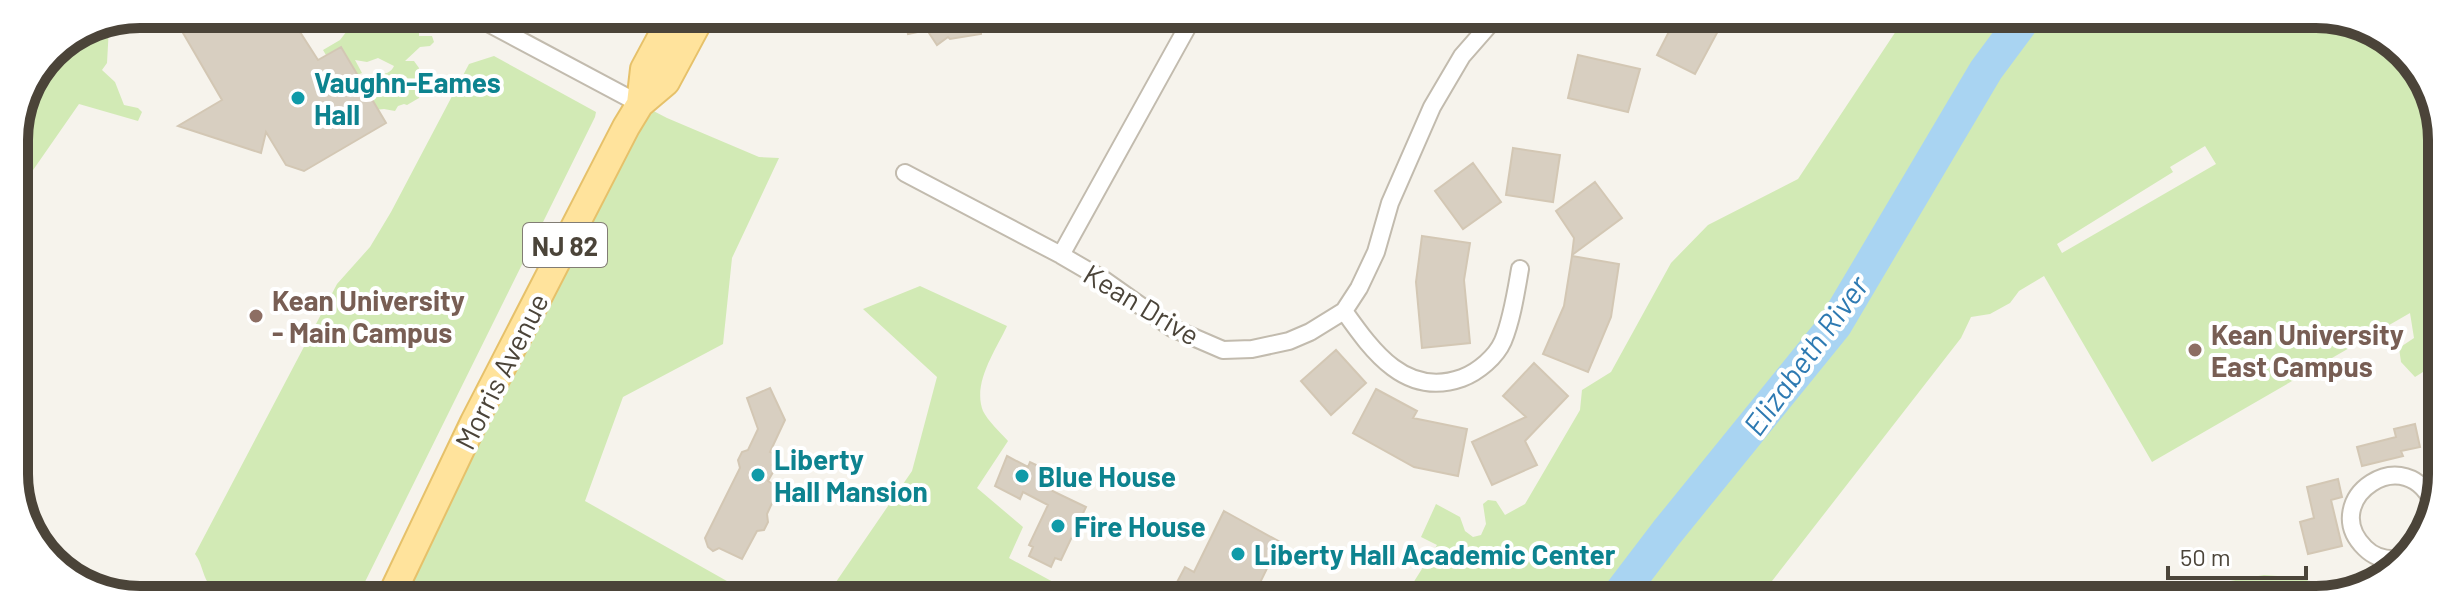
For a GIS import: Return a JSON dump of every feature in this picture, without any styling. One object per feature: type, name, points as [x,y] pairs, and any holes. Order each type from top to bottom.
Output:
[{"type":"main road","name":"Morris Avenue","points":[[396,586],[474,422],[640,104],[644,69],[666,28]]},
{"type":"main road","name":"Morris Avenue","points":[[640,104],[666,82],[695,28]]},
{"type":"street","points":[[497,28],[640,104]]},
{"type":"street","points":[[1061,255],[1187,28]]},
{"type":"street","name":"Kean Drive","points":[[905,173],[1061,255],[1104,280],[1172,328],[1223,350],[1252,349],[1289,341],[1344,311],[1359,288],[1376,252],[1390,203],[1432,107],[1462,56],[1486,28]]},
{"type":"street","points":[[1344,311],[1394,369],[1412,380],[1439,383],[1456,380],[1483,365],[1502,343],[1520,269]]},
{"type":"street","points":[[2388,559],[2369,553],[2353,532],[2353,505],[2359,493],[2368,484],[2393,475],[2406,477],[2426,491]]},
{"type":"green space","points":[[349,28],[422,28],[419,36],[432,36],[434,42],[430,46],[420,47],[405,61],[414,61],[419,68],[419,98],[398,106],[395,111],[374,110],[364,88],[372,84],[371,77],[377,73],[387,73],[394,66],[378,58],[367,62],[355,60],[362,73],[357,75],[341,47],[326,55],[323,50],[340,40]]},
{"type":"green space","points":[[1898,28],[2338,30],[2372,43],[2395,61],[2416,90],[2426,118],[2428,369],[2415,377],[2401,362],[2399,348],[2414,338],[2410,313],[2152,462],[2044,276],[2019,291],[2010,303],[1990,314],[1971,317],[1961,338],[1768,586],[1411,586],[1437,545],[1421,537],[1436,504],[1460,517],[1465,531],[1473,537],[1481,535],[1486,524],[1483,504],[1488,500],[1496,501],[1505,515],[1525,504],[1580,410],[1582,390],[1611,372],[1671,263],[1708,225],[1798,179]],"holes":[[[2205,146],[2216,164],[2062,253],[2057,244],[2173,172],[2170,167]]]},
{"type":"green space","points":[[109,33],[107,63],[102,70],[115,82],[124,105],[142,112],[138,121],[79,104],[28,177],[28,132],[40,90],[66,56],[84,43]]},
{"type":"green space","points":[[494,56],[596,112],[595,117],[363,586],[208,586],[195,554],[337,284],[370,247],[391,212],[469,64]]},
{"type":"green space","points":[[640,104],[759,157],[779,158],[732,258],[723,344],[623,397],[585,501],[736,586],[396,586]]},
{"type":"green space","points":[[920,286],[1007,326],[987,367],[980,400],[985,415],[1008,441],[977,488],[1023,527],[1009,558],[1055,583],[1069,586],[833,586],[912,471],[937,377],[863,309]]},
{"type":"green space","points":[[2264,575],[2303,578],[2319,586],[2201,586]]},
{"type":"building","name":"Vaughn-Eames Hall","points":[[180,28],[306,28],[300,32],[318,60],[341,47],[386,123],[304,171],[286,165],[266,132],[261,153],[178,126],[222,100]]},
{"type":"building","points":[[907,28],[981,28],[981,34],[948,37],[937,45],[927,30],[908,34]]},
{"type":"building","points":[[1671,28],[1720,28],[1695,74],[1657,55]]},
{"type":"building","points":[[1578,55],[1640,69],[1628,112],[1568,98]]},
{"type":"building","points":[[1513,148],[1560,155],[1553,202],[1506,195]]},
{"type":"building","points":[[1473,163],[1501,202],[1463,229],[1435,191]]},
{"type":"building","points":[[1595,182],[1622,218],[1572,255],[1574,238],[1556,211]]},
{"type":"building","points":[[1422,236],[1470,243],[1464,280],[1470,343],[1422,348],[1416,282]]},
{"type":"building","points":[[1572,256],[1619,264],[1611,317],[1588,372],[1543,354],[1564,306]]},
{"type":"building","points":[[1336,350],[1366,383],[1331,415],[1301,381]]},
{"type":"building","points":[[1534,363],[1568,396],[1525,441],[1537,465],[1492,485],[1472,442],[1526,417],[1503,396]]},
{"type":"building","name":"Liberty Hall Mansion","points":[[770,388],[785,420],[770,452],[778,455],[772,465],[776,467],[768,481],[779,488],[767,514],[768,522],[764,530],[757,531],[742,559],[719,548],[713,551],[705,538],[740,468],[738,460],[742,452],[748,450],[758,429],[747,398]]},
{"type":"building","points":[[1376,389],[1417,411],[1413,418],[1467,429],[1458,476],[1414,467],[1353,433]]},
{"type":"building","points":[[2415,424],[2420,447],[2401,451],[2403,456],[2362,466],[2357,447],[2396,437],[2394,429]]},
{"type":"building","points":[[1007,456],[1028,467],[1030,462],[1049,471],[1042,486],[1086,507],[1061,560],[1055,558],[1051,567],[1029,556],[1033,547],[1029,545],[1048,505],[1023,492],[1020,499],[995,486]]},
{"type":"building","points":[[2338,479],[2342,497],[2331,500],[2342,546],[2308,554],[2300,522],[2314,518],[2307,487]]},
{"type":"building","name":"Liberty Hall Academic Center","points":[[1224,511],[1280,542],[1258,586],[1176,584],[1185,567],[1194,572]]},
{"type":"waterway","name":"Elizabeth River","points":[[1626,586],[1835,325],[1986,70],[2017,28]]},
{"type":"place","name":"Vaughn-Eames Hall","points":[[298,98]]},
{"type":"place","name":"Kean University - Main Campus","points":[[256,316]]},
{"type":"place","name":"Kean University East Campus","points":[[2195,350]]},
{"type":"place","name":"Liberty Hall Mansion","points":[[758,475]]},
{"type":"place","name":"Blue House","points":[[1022,476]]},
{"type":"place","name":"Fire House","points":[[1058,526]]},
{"type":"place","name":"Liberty Hall Academic Center","points":[[1238,554]]}]
